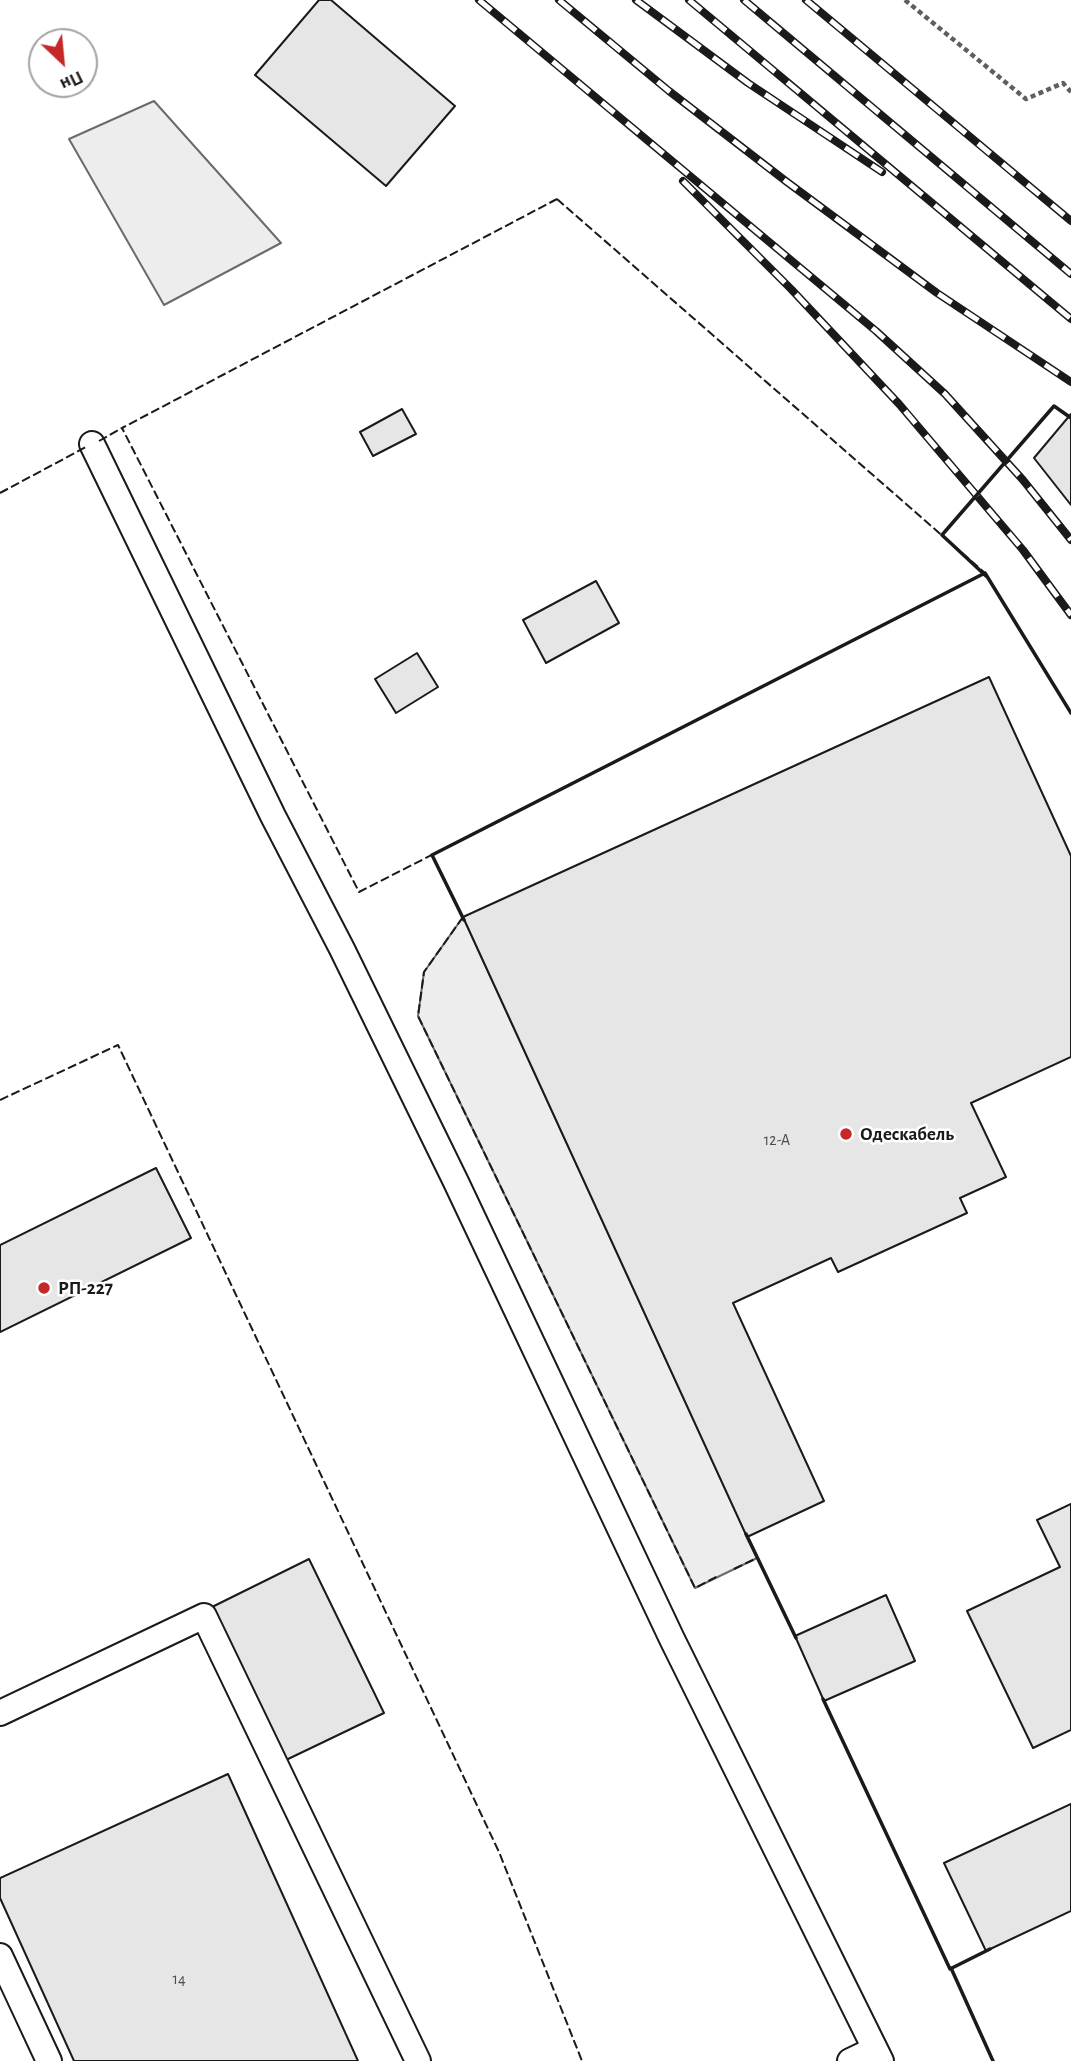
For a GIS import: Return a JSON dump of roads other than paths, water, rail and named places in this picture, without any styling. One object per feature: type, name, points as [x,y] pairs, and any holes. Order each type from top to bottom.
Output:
[{"type":"lane","points":[[92,444],[273,816],[342,949],[450,1170],[672,1639],[878,2055],[850,2061]]},
{"type":"lane","points":[[0,1713],[204,1616],[418,2061]]},
{"type":"lane","points":[[0,1956],[49,2061]]},
{"type":"railway","points":[[479,0],[876,331],[945,394],[1023,480],[1071,540]]},
{"type":"railway","points":[[559,0],[669,91],[787,182],[937,293],[1071,382]]},
{"type":"railway","points":[[636,0],[748,83],[882,172]]},
{"type":"railway","points":[[689,0],[1071,319]]},
{"type":"railway","points":[[744,0],[1071,274]]},
{"type":"railway","points":[[806,0],[1071,221]]},
{"type":"railway","points":[[683,181],[791,289],[899,404],[1023,550],[1071,615]]},
{"type":"place","name":"Одескабель","points":[[846,1134]]},
{"type":"place","name":"РП-227","points":[[44,1288]]}]
